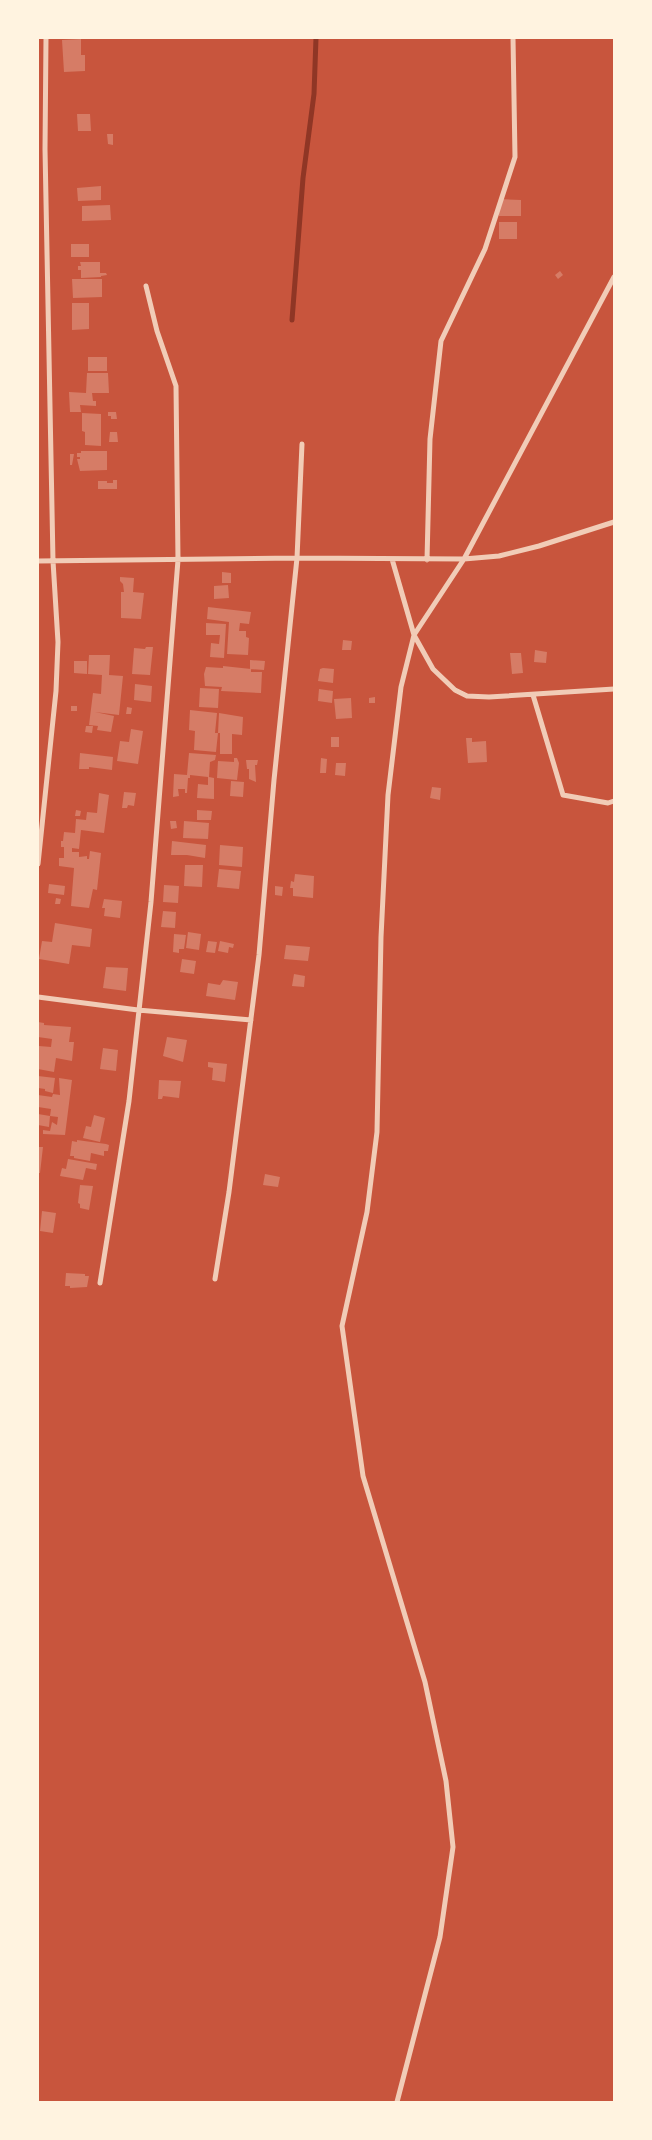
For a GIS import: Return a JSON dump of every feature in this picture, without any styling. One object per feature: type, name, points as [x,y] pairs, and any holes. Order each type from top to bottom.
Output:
[{"type":"street","points":[[38,864],[56,691],[58,642],[53,561],[44,149],[46,38]]},
{"type":"street","points":[[427,560],[430,439],[440,341],[485,249],[515,157],[513,38]]},
{"type":"street","points":[[38,149],[44,149]]},
{"type":"street","points":[[397,2102],[440,1937],[453,1847],[446,1781],[425,1682],[363,1476],[342,1326],[367,1212],[376,1132],[381,937],[388,795],[401,687],[414,635],[464,559],[614,277]]},
{"type":"street","points":[[100,1283],[129,1101],[151,902],[178,560],[176,386],[157,331],[146,286]]},
{"type":"street","points":[[215,1279],[229,1192],[251,1020],[297,558],[302,444]]},
{"type":"street","points":[[38,561],[297,558],[464,559],[499,556],[614,522]]},
{"type":"street","points":[[392,559],[414,635],[433,669],[455,690],[467,696],[489,697],[614,689]]},
{"type":"street","points":[[533,695],[564,795],[608,802],[614,801]]},
{"type":"street","points":[[38,997],[138,1010],[251,1020]]},
{"type":"building","points":[[81,39],[81,55],[85,55],[85,71],[64,72],[62,40]]},
{"type":"building","points":[[77,114],[90,114],[91,131],[78,131]]},
{"type":"building","points":[[107,134],[113,134],[113,145],[108,144]]},
{"type":"building","points":[[101,186],[101,200],[78,201],[77,188]]},
{"type":"building","points":[[499,199],[521,200],[521,216],[499,216]]},
{"type":"building","points":[[110,205],[111,220],[82,221],[82,206]]},
{"type":"building","points":[[499,222],[517,222],[517,239],[499,239]]},
{"type":"building","points":[[71,244],[89,244],[89,257],[71,257]]},
{"type":"building","points":[[80,262],[100,262],[100,273],[106,273],[107,275],[81,278],[81,270],[78,270],[78,266],[81,266]]},
{"type":"building","points":[[560,271],[563,275],[558,279],[555,275]]},
{"type":"building","points":[[72,279],[102,279],[102,297],[73,298]]},
{"type":"building","points":[[72,303],[89,303],[89,329],[72,330]]},
{"type":"building","points":[[88,357],[107,357],[107,371],[88,371]]},
{"type":"building","points":[[87,373],[108,373],[109,393],[92,393],[96,406],[80,405],[81,412],[70,412],[69,392],[86,393]]},
{"type":"building","points":[[108,412],[116,412],[117,419],[111,419],[111,416],[108,416]]},
{"type":"building","points":[[82,413],[101,414],[101,446],[85,445],[85,432],[82,431]]},
{"type":"building","points":[[110,432],[117,432],[118,442],[109,442]]},
{"type":"building","points":[[81,451],[107,451],[107,470],[80,471],[77,459],[80,459],[80,457],[77,457],[77,453],[81,453]]},
{"type":"building","points":[[70,454],[74,454],[72,465],[70,465]]},
{"type":"building","points":[[113,480],[117,480],[117,489],[98,489],[98,481],[113,483]]},
{"type":"building","points":[[222,572],[231,573],[231,583],[222,583]]},
{"type":"building","points":[[120,577],[134,578],[133,592],[144,593],[141,619],[121,618],[121,592],[124,592]]},
{"type":"building","points":[[228,585],[229,598],[214,599],[214,586]]},
{"type":"building","points":[[208,607],[251,612],[249,624],[240,623],[239,631],[246,631],[246,637],[249,638],[248,655],[227,654],[229,622],[207,619]]},
{"type":"building","points":[[206,623],[226,624],[224,658],[210,657],[211,643],[219,644],[220,635],[206,635]]},
{"type":"building","points":[[343,640],[352,641],[351,650],[342,650]]},
{"type":"building","points":[[146,647],[153,647],[150,675],[132,674],[134,648],[145,649]]},
{"type":"building","points":[[535,650],[547,652],[546,663],[534,662]]},
{"type":"building","points":[[510,653],[521,653],[523,673],[512,674]]},
{"type":"building","points":[[89,655],[110,655],[109,675],[123,676],[119,715],[95,712],[114,716],[111,732],[97,730],[98,726],[89,725],[93,693],[101,694],[102,675],[88,674]]},
{"type":"building","points":[[250,660],[265,661],[264,670],[250,669]]},
{"type":"building","points":[[74,661],[87,661],[87,674],[74,673]]},
{"type":"building","points":[[223,666],[251,669],[251,672],[262,672],[261,693],[221,691],[222,687],[205,686],[204,674],[206,667],[223,668]]},
{"type":"building","points":[[320,669],[334,669],[333,683],[318,681]]},
{"type":"building","points":[[135,684],[152,686],[151,702],[134,700]]},
{"type":"building","points":[[200,688],[219,689],[218,708],[199,707]]},
{"type":"building","points":[[319,689],[333,691],[332,703],[318,701]]},
{"type":"building","points":[[375,697],[375,703],[369,703],[369,698]]},
{"type":"building","points":[[351,698],[352,718],[336,719],[334,699]]},
{"type":"building","points":[[71,706],[77,706],[77,711],[71,711]]},
{"type":"building","points":[[127,707],[132,708],[131,714],[126,714]]},
{"type":"building","points":[[190,710],[217,713],[215,733],[218,733],[216,752],[194,750],[195,731],[189,730]]},
{"type":"building","points":[[219,713],[243,717],[242,735],[232,734],[232,754],[220,754]]},
{"type":"building","points":[[86,726],[93,726],[92,733],[85,732]]},
{"type":"building","points":[[131,729],[143,731],[138,764],[117,761],[120,741],[129,742]]},
{"type":"building","points":[[331,737],[339,737],[339,747],[331,747]]},
{"type":"building","points":[[466,738],[472,738],[472,742],[486,741],[487,762],[468,763]]},
{"type":"building","points":[[80,753],[113,757],[112,770],[89,767],[89,769],[79,769]]},
{"type":"building","points":[[189,753],[216,755],[215,760],[210,762],[209,777],[214,778],[214,799],[197,798],[198,784],[208,785],[208,777],[190,775],[187,793],[185,793],[185,789],[178,789],[179,796],[173,797],[174,774],[187,775]]},
{"type":"building","points":[[234,758],[237,758],[239,763],[237,780],[217,778],[218,761],[234,762]]},
{"type":"building","points":[[321,758],[327,759],[326,773],[320,773]]},
{"type":"building","points":[[246,760],[258,760],[257,765],[255,765],[256,782],[249,779],[249,769],[247,769]]},
{"type":"building","points":[[336,763],[346,763],[345,776],[335,775]]},
{"type":"building","points":[[231,781],[244,782],[243,797],[230,796]]},
{"type":"building","points":[[432,787],[441,788],[440,800],[430,798]]},
{"type":"building","points":[[124,792],[136,793],[134,806],[128,805],[127,808],[122,808]]},
{"type":"building","points":[[99,793],[109,795],[104,833],[81,830],[79,849],[72,848],[72,852],[79,852],[79,857],[87,856],[87,859],[89,859],[90,851],[101,853],[97,890],[93,889],[89,908],[71,906],[74,868],[59,866],[59,858],[64,858],[64,847],[61,847],[61,841],[63,841],[64,832],[75,833],[76,819],[86,820],[87,812],[97,813]]},
{"type":"building","points":[[76,810],[81,811],[80,816],[75,816]]},
{"type":"building","points":[[197,810],[212,811],[211,820],[197,820]]},
{"type":"building","points":[[170,821],[176,821],[177,828],[171,829]]},
{"type":"building","points":[[184,821],[209,823],[208,839],[183,838]]},
{"type":"building","points":[[172,841],[206,845],[205,858],[171,855]]},
{"type":"building","points":[[220,845],[243,847],[242,867],[219,865]]},
{"type":"building","points":[[185,865],[203,865],[202,887],[184,886]]},
{"type":"building","points":[[219,869],[241,871],[239,889],[217,887]]},
{"type":"building","points":[[295,874],[314,876],[313,898],[293,896],[293,888],[290,888],[291,881],[294,882]]},
{"type":"building","points":[[49,884],[65,886],[64,895],[48,893]]},
{"type":"building","points":[[164,885],[179,886],[178,903],[163,902]]},
{"type":"building","points":[[275,886],[283,887],[282,896],[275,895]]},
{"type":"building","points":[[56,898],[61,899],[60,904],[55,904]]},
{"type":"building","points":[[104,899],[122,901],[120,918],[104,916],[105,908],[102,908]]},
{"type":"building","points":[[163,911],[176,912],[175,928],[161,927]]},
{"type":"building","points":[[55,923],[92,929],[90,947],[72,945],[69,964],[39,959],[42,941],[52,942]]},
{"type":"building","points":[[188,932],[201,934],[199,950],[186,948]]},
{"type":"building","points":[[174,934],[186,935],[184,949],[179,949],[179,953],[173,952]]},
{"type":"building","points":[[208,941],[217,942],[215,953],[206,952]]},
{"type":"building","points":[[220,941],[234,944],[233,948],[229,947],[228,953],[218,951]]},
{"type":"building","points":[[286,945],[310,947],[308,961],[284,959]]},
{"type":"building","points":[[182,959],[196,961],[194,974],[180,972]]},
{"type":"building","points":[[106,967],[128,968],[126,991],[103,988]]},
{"type":"building","points":[[294,974],[305,976],[304,987],[292,986]]},
{"type":"building","points":[[223,980],[238,982],[235,1000],[206,996],[208,983],[220,985]]},
{"type":"building","points":[[38,1022],[44,1023],[44,1025],[71,1027],[69,1042],[74,1042],[72,1061],[56,1058],[54,1072],[38,1069],[39,1046],[51,1047],[52,1039],[38,1037]]},
{"type":"building","points":[[167,1037],[187,1040],[183,1062],[163,1056]]},
{"type":"building","points":[[103,1048],[118,1050],[116,1071],[100,1069]]},
{"type":"building","points":[[208,1062],[227,1064],[225,1082],[212,1080],[213,1068],[208,1067]]},
{"type":"building","points":[[38,1076],[55,1078],[53,1093],[38,1088]]},
{"type":"building","points":[[59,1078],[72,1080],[65,1135],[43,1134],[43,1130],[50,1131],[52,1122],[57,1125],[58,1117],[50,1116],[51,1109],[38,1107],[38,1095],[52,1097],[53,1094],[60,1095]]},
{"type":"building","points":[[159,1080],[181,1081],[179,1098],[163,1096],[162,1099],[158,1099]]},
{"type":"building","points":[[38,1114],[50,1116],[49,1127],[38,1125]]},
{"type":"building","points":[[94,1115],[105,1118],[100,1142],[83,1138],[86,1126],[91,1127]]},
{"type":"building","points":[[77,1140],[109,1145],[108,1151],[104,1151],[104,1156],[91,1153],[90,1161],[74,1158],[74,1156],[70,1156],[72,1141],[77,1142]]},
{"type":"building","points":[[38,1147],[43,1147],[40,1173],[38,1173]]},
{"type":"building","points":[[68,1159],[97,1164],[96,1170],[86,1168],[83,1180],[60,1176],[62,1168],[66,1169]]},
{"type":"building","points":[[265,1174],[280,1177],[278,1187],[263,1185]]},
{"type":"building","points":[[80,1185],[93,1186],[89,1210],[80,1208],[78,1203]]},
{"type":"building","points":[[42,1211],[56,1213],[53,1233],[40,1231]]},
{"type":"building","points":[[66,1273],[89,1276],[87,1287],[70,1288],[70,1286],[65,1286]]},
{"type":"waterway","points":[[292,320],[303,178],[314,94],[316,38]]}]
